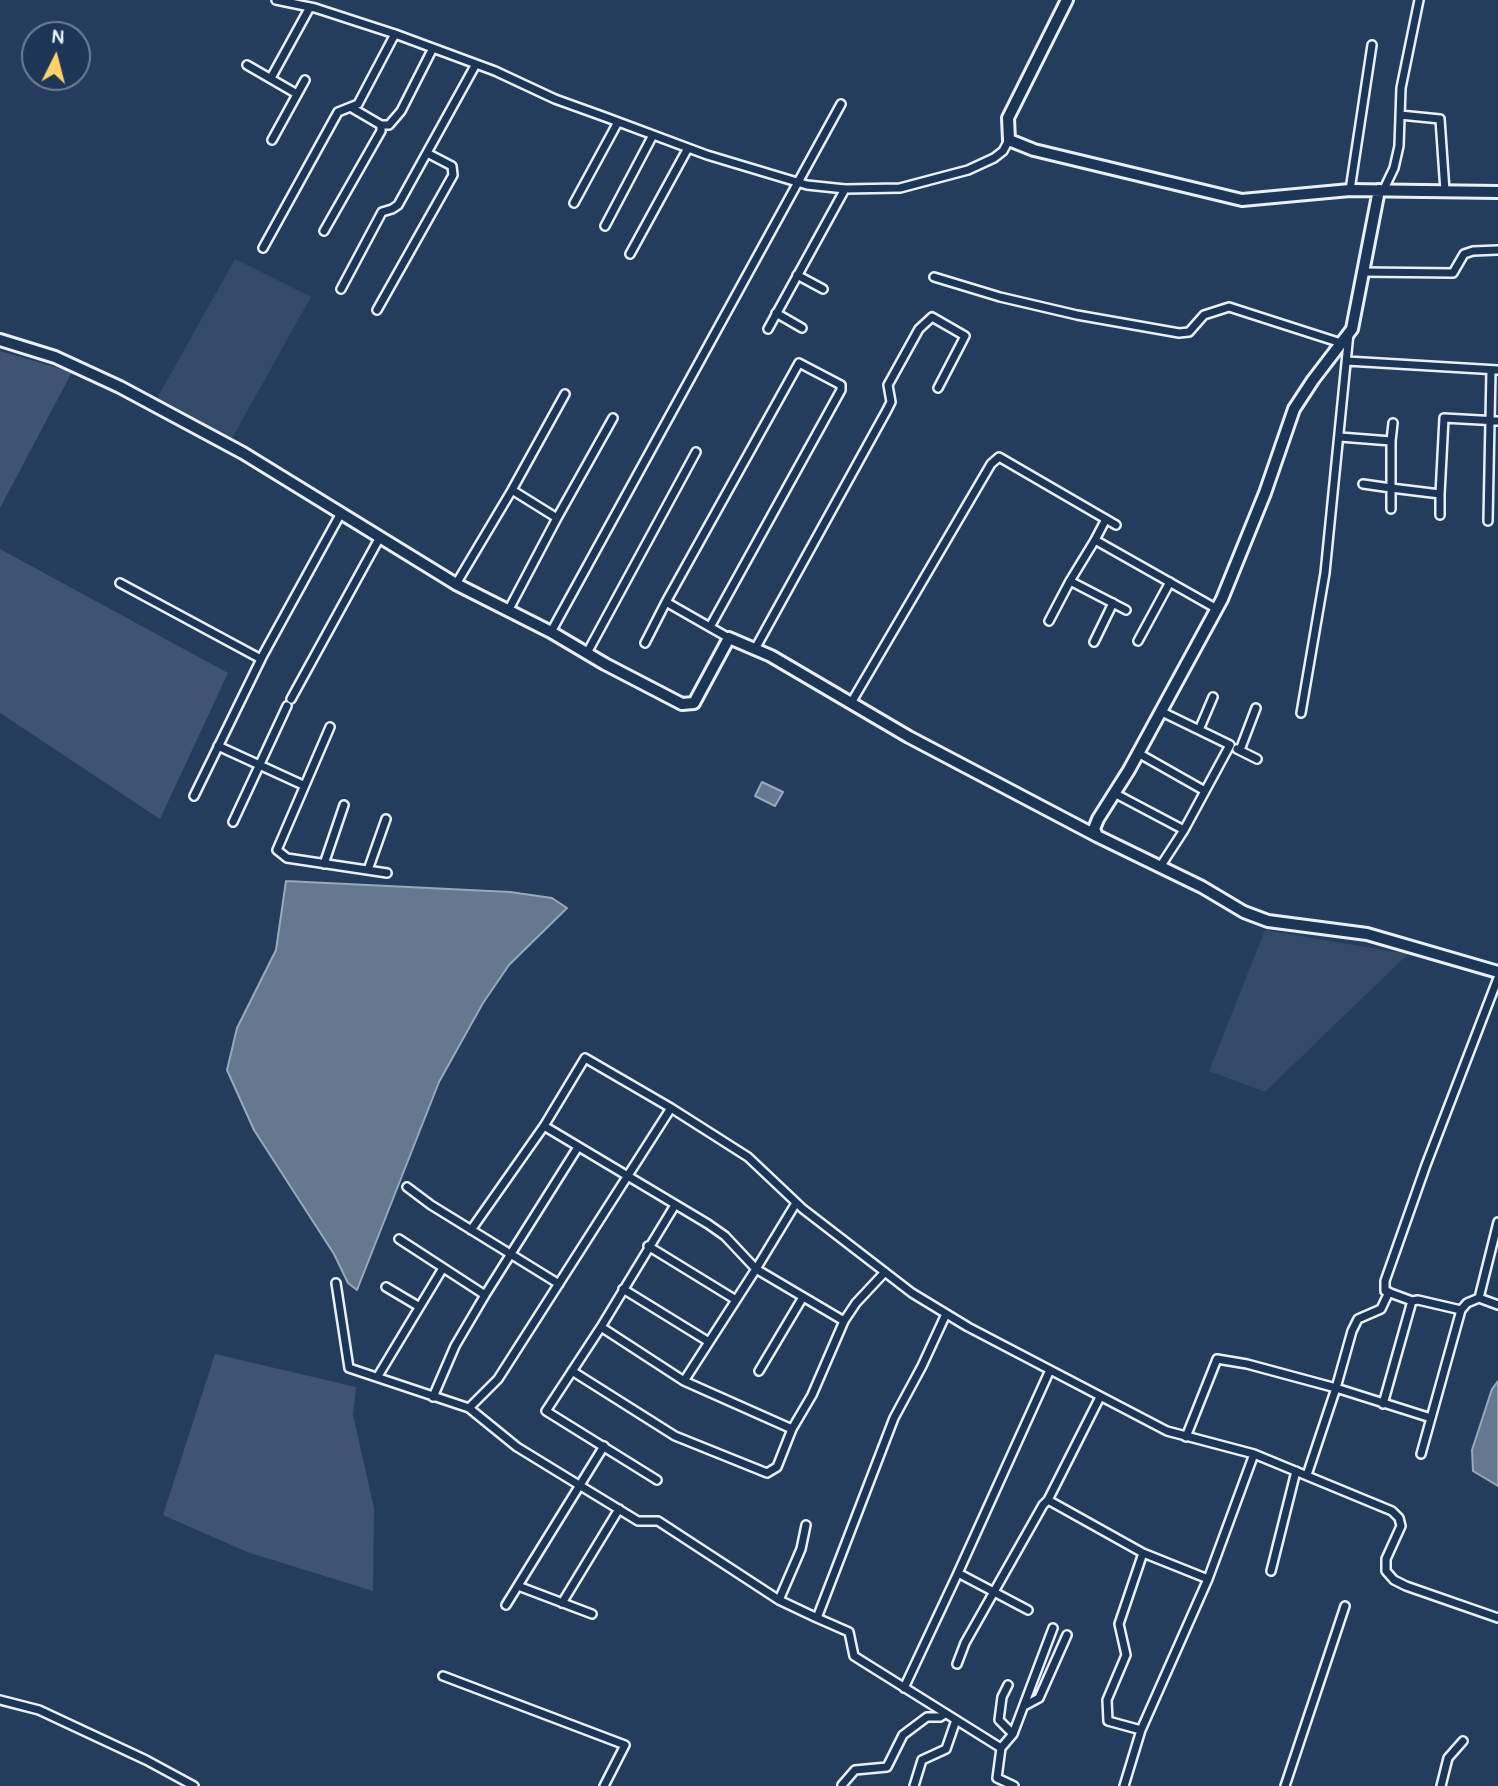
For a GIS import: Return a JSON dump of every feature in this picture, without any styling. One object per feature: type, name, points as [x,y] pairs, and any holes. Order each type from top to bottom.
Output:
[{"type":"street","points":[[276,0],[309,4],[395,34],[476,64],[555,99],[688,148],[797,183],[845,189],[900,188],[968,170],[1003,151],[1009,140],[1008,118],[1067,0]]},
{"type":"street","points":[[1301,713],[1325,573],[1349,332],[1381,190],[1394,168],[1399,146],[1401,88],[1419,0]]},
{"type":"street","points":[[271,78],[309,4]]},
{"type":"street","points":[[352,108],[358,104],[395,34]]},
{"type":"street","points":[[1350,190],[1372,45]]},
{"type":"street","points":[[263,248],[338,112],[352,108],[381,125],[389,125],[401,111],[433,48]]},
{"type":"street","points":[[341,289],[382,212],[398,205],[476,64]]},
{"type":"street","points":[[247,65],[297,94]]},
{"type":"street","points":[[272,140],[305,80]]},
{"type":"street","points":[[551,632],[841,104]]},
{"type":"street","points":[[1400,115],[1440,118],[1445,191]]},
{"type":"street","points":[[574,204],[618,122]]},
{"type":"street","points":[[324,231],[381,131],[381,125]]},
{"type":"street","points":[[605,226],[653,135]]},
{"type":"street","points":[[1009,140],[1034,149],[1242,200],[1350,190],[1498,192]]},
{"type":"street","points":[[630,254],[688,148]]},
{"type":"street","points":[[377,310],[453,175],[452,166],[427,153]]},
{"type":"street","points":[[768,329],[845,189]]},
{"type":"street","points":[[1363,272],[1453,273],[1464,254],[1498,250]]},
{"type":"street","points":[[797,275],[823,289]]},
{"type":"street","points":[[934,277],[1000,297],[1077,315],[1179,333],[1189,332],[1204,316],[1229,307],[1341,343]]},
{"type":"street","points":[[776,313],[802,327]]},
{"type":"street","points":[[755,649],[887,410],[891,402],[888,385],[919,328],[932,317],[965,336],[938,388]]},
{"type":"street","points":[[1097,836],[1094,829],[1098,818],[1138,753],[1217,609],[1265,493],[1294,409],[1349,332]]},
{"type":"street","points":[[0,340],[55,357],[120,387],[243,453],[456,584],[551,632],[682,704],[694,704],[729,638]]},
{"type":"street","points":[[1347,361],[1494,370],[1488,521]]},
{"type":"street","points":[[645,643],[797,363],[841,385],[841,390],[710,627]]},
{"type":"street","points":[[456,584],[512,491],[565,394]]},
{"type":"street","points":[[508,611],[613,418]]},
{"type":"street","points":[[1440,515],[1444,418],[1494,421]]},
{"type":"street","points":[[1391,509],[1393,423]]},
{"type":"street","points":[[1340,437],[1391,442]]},
{"type":"street","points":[[587,653],[696,452]]},
{"type":"street","points":[[850,703],[991,464],[999,457],[1116,525]]},
{"type":"street","points":[[1363,484],[1440,494]]},
{"type":"street","points":[[512,491],[557,518]]},
{"type":"street","points":[[194,796],[261,659],[341,513]]},
{"type":"street","points":[[1049,621],[1106,519]]},
{"type":"street","points":[[233,822],[289,702],[380,537]]},
{"type":"street","points":[[1095,540],[1217,609]]},
{"type":"street","points":[[1070,581],[1126,610]]},
{"type":"street","points":[[1138,641],[1170,582]]},
{"type":"street","points":[[120,583],[261,659]]},
{"type":"street","points":[[666,601],[909,737],[1244,912],[1268,921],[1367,934],[1498,972]]},
{"type":"street","points":[[1094,642],[1112,603]]},
{"type":"street","points":[[1199,730],[1213,697]]},
{"type":"street","points":[[1240,750],[1256,708]]},
{"type":"street","points":[[1160,711],[1257,759]]},
{"type":"street","points":[[330,727],[277,850],[287,858],[387,873]]},
{"type":"street","points":[[1160,867],[1184,830],[1230,745]]},
{"type":"street","points":[[218,746],[303,785]]},
{"type":"street","points":[[1138,753],[1205,791]]},
{"type":"street","points":[[1114,793],[1184,830]]},
{"type":"street","points":[[324,864],[344,806]]},
{"type":"street","points":[[368,870],[386,819]]},
{"type":"street","points":[[1461,1310],[1412,1301],[1385,1291],[1385,1281],[1498,978]]},
{"type":"street","points":[[471,1230],[544,1126],[585,1058],[748,1157],[796,1203],[885,1272],[946,1314],[1167,1431],[1254,1454],[1392,1511],[1399,1518],[1401,1526],[1386,1559],[1386,1571],[1394,1580],[1406,1587],[1498,1618]]},
{"type":"street","points":[[469,1408],[498,1379],[671,1108]]},
{"type":"street","points":[[544,1126],[725,1236],[755,1269],[844,1321]]},
{"type":"street","points":[[433,1397],[455,1346],[578,1147]]},
{"type":"street","points":[[407,1186],[431,1205],[559,1284]]},
{"type":"street","points":[[684,1381],[796,1203]]},
{"type":"street","points":[[657,1480],[546,1411],[675,1205]]},
{"type":"street","points":[[1479,1298],[1494,1257],[1498,1223]]},
{"type":"street","points":[[399,1239],[485,1295]]},
{"type":"street","points":[[648,1246],[736,1300]]},
{"type":"street","points":[[378,1376],[443,1268]]},
{"type":"street","points":[[572,1371],[675,1436],[767,1474],[777,1467],[792,1429],[812,1395],[844,1321],[856,1303],[885,1272]]},
{"type":"street","points":[[335,1283],[349,1368],[469,1408],[517,1447],[638,1521],[658,1521],[779,1600],[849,1632],[854,1656],[1001,1748]]},
{"type":"street","points":[[386,1287],[418,1306]]},
{"type":"street","points":[[623,1289],[709,1342]]},
{"type":"street","points":[[1307,1475],[1352,1331],[1358,1319],[1381,1308],[1389,1292]]},
{"type":"street","points":[[759,1371],[803,1297]]},
{"type":"street","points":[[1421,1454],[1461,1310],[1467,1303],[1479,1298],[1498,1305]]},
{"type":"street","points":[[1383,1404],[1412,1301]]},
{"type":"street","points":[[817,1618],[894,1418],[946,1314]]},
{"type":"street","points":[[601,1327],[684,1381],[792,1429]]},
{"type":"street","points":[[1186,1437],[1217,1359],[1247,1364],[1336,1388],[1431,1418]]},
{"type":"street","points":[[904,1688],[1049,1370]]},
{"type":"street","points":[[957,1664],[965,1643],[1048,1500],[1100,1397]]},
{"type":"street","points":[[506,1605],[604,1446]]},
{"type":"street","points":[[1124,1786],[1141,1730],[1208,1578],[1254,1454]]},
{"type":"street","points":[[1271,1571],[1296,1471]]},
{"type":"street","points":[[1048,1500],[1143,1553],[1208,1578]]},
{"type":"street","points":[[562,1603],[619,1509]]},
{"type":"street","points":[[779,1600],[801,1549],[806,1525]]},
{"type":"street","points":[[1141,1730],[1108,1721],[1107,1700],[1126,1655],[1119,1624],[1143,1553]]},
{"type":"street","points":[[958,1573],[1028,1611]]},
{"type":"street","points":[[518,1586],[592,1614]]},
{"type":"street","points":[[1284,1786],[1345,1606]]},
{"type":"street","points":[[1014,1786],[997,1778],[1001,1748],[1013,1734],[1053,1628]]},
{"type":"street","points":[[1025,1705],[1039,1698],[1068,1635]]},
{"type":"street","points":[[443,1676],[625,1745],[604,1786]]},
{"type":"street","points":[[1008,1685],[1002,1697],[999,1720],[1013,1734]]},
{"type":"street","points":[[0,1700],[38,1710],[146,1760],[194,1786]]},
{"type":"street","points":[[842,1785],[855,1770],[887,1767],[903,1735],[927,1717],[940,1717],[945,1714]]},
{"type":"street","points":[[914,1786],[922,1760],[946,1749],[956,1720]]},
{"type":"street","points":[[1441,1786],[1448,1758],[1463,1741]]},
{"type":"shaded area","points":[[235,259],[311,297],[231,440],[156,400]]},
{"type":"shaded area","points":[[0,351],[72,372],[0,508]]},
{"type":"shaded area","points":[[0,549],[228,673],[160,819],[0,713]]},
{"type":"shaded area","points":[[762,782],[783,792],[775,806],[755,796]]},
{"type":"shaded area","points":[[286,881],[510,892],[552,898],[567,908],[509,965],[483,1003],[439,1082],[357,1290],[348,1283],[334,1254],[254,1130],[227,1070],[237,1028],[276,950]]},
{"type":"shaded area","points":[[1265,930],[1408,954],[1265,1092],[1209,1071]]},
{"type":"shaded area","points":[[215,1354],[356,1387],[353,1415],[374,1508],[373,1591],[247,1552],[163,1515]]},
{"type":"shaded area","points":[[1498,1381],[1498,1486],[1473,1471],[1472,1450],[1492,1389]]}]
